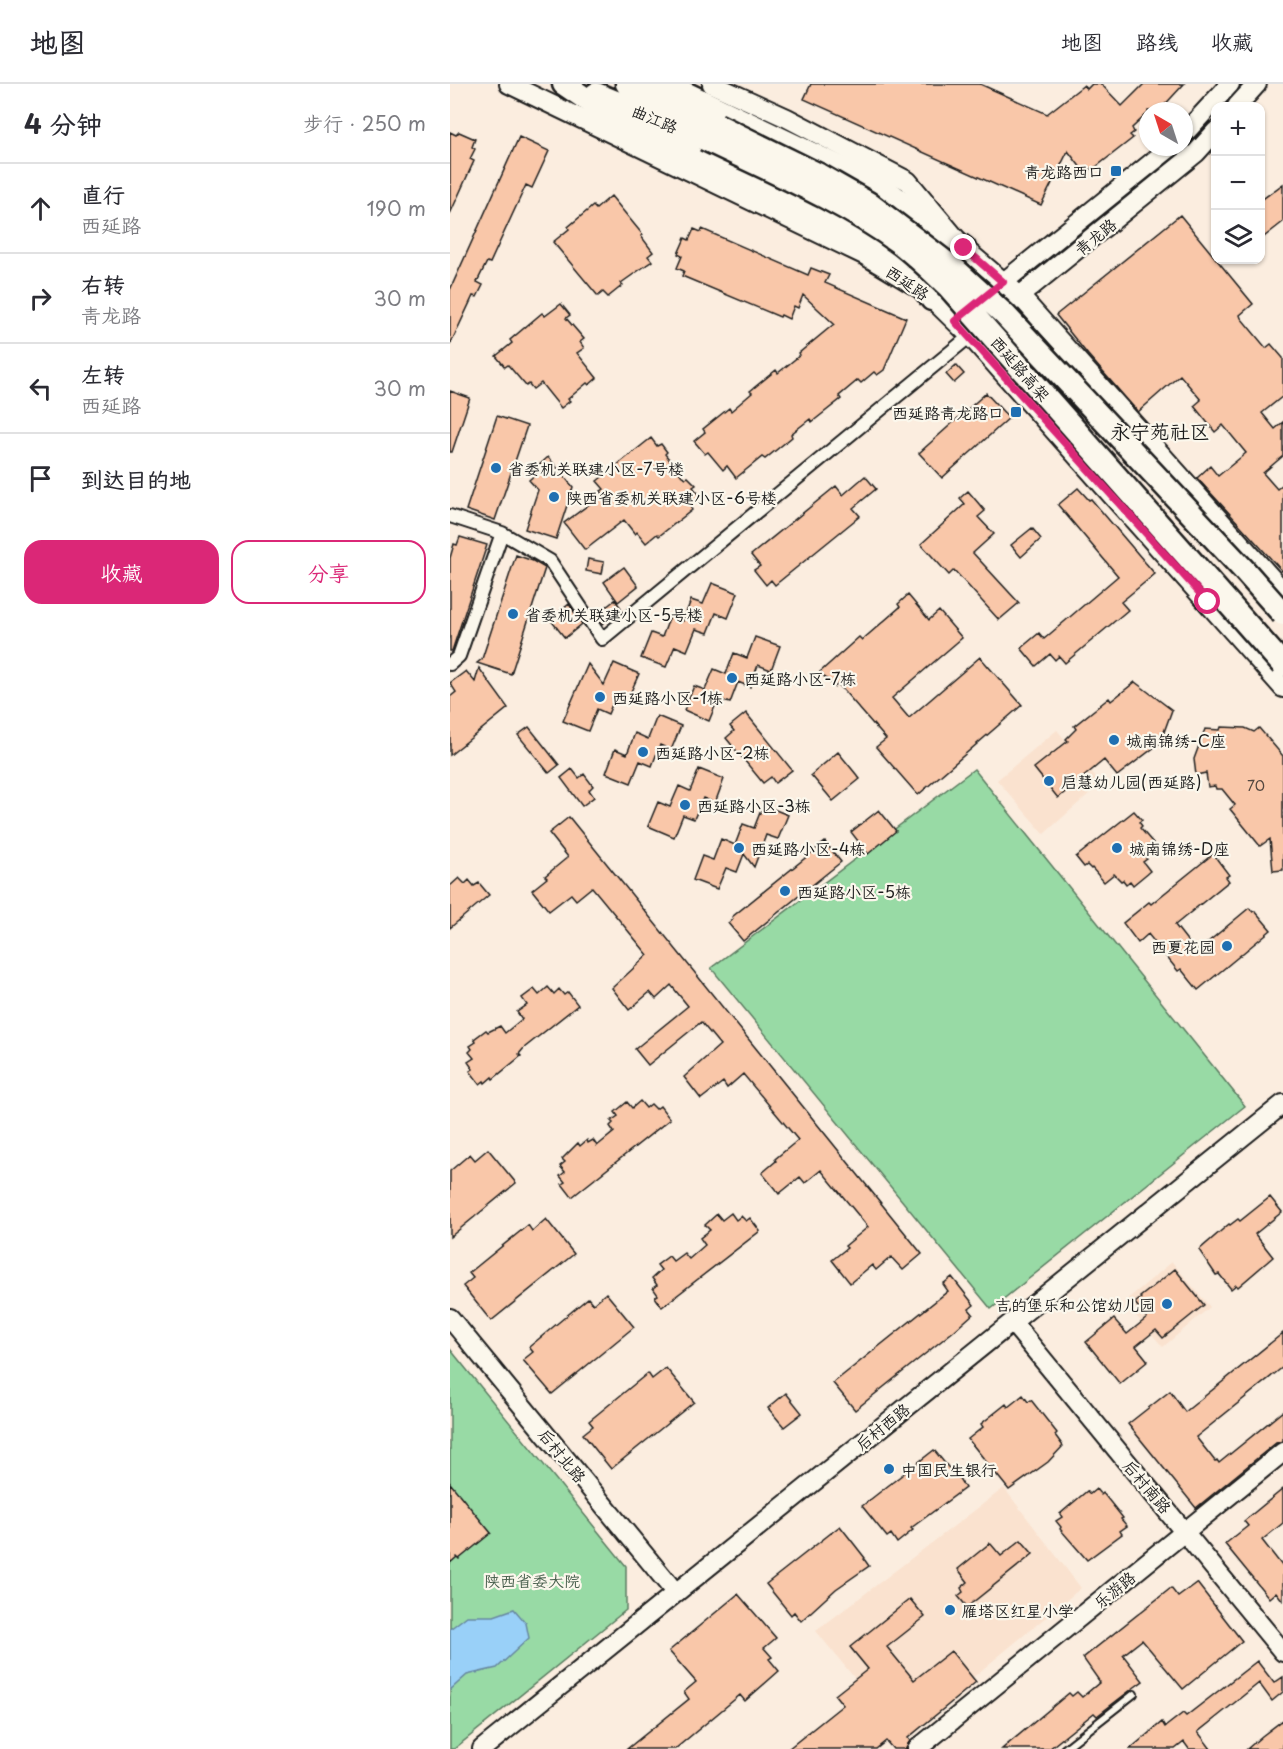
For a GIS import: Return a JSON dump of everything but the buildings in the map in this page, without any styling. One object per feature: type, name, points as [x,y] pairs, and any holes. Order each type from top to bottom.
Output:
[{"type":"highway","points":[[564,84],[627,127],[838,226],[881,250],[913,274],[932,299]]},
{"type":"highway","name":"曲江路","points":[[572,84],[711,132]]},
{"type":"highway","name":"曲江路","points":[[627,84],[711,132]]},
{"type":"highway","points":[[666,84],[884,188],[964,248]]},
{"type":"highway","name":"西延路高架","points":[[711,132],[819,175],[868,203],[957,271],[1005,315],[1283,614]]},
{"type":"highway","name":"西延路高架","points":[[711,132],[866,220],[901,244],[940,279],[1283,665]]},
{"type":"street","name":"西延路","points":[[509,84],[866,256],[924,291],[970,336],[1283,688]]},
{"type":"street","points":[[712,84],[787,118],[908,181],[964,248],[1020,296],[1283,591]]},
{"type":"street","points":[[1193,124],[1230,84]]},
{"type":"street","points":[[1241,102],[1257,84]]},
{"type":"street","name":"青龙路","points":[[970,336],[1196,153],[1211,136]]},
{"type":"street","name":"青龙路","points":[[955,321],[1160,156]]},
{"type":"street","points":[[450,516],[502,533],[550,561],[602,639],[970,336]]},
{"type":"street","points":[[450,664],[459,656],[502,533]]},
{"type":"street","name":"后村西路","points":[[482,1749],[1283,1104]]},
{"type":"street","name":"后村北路","points":[[450,1318],[675,1592]]},
{"type":"street","name":"后村南路","points":[[1012,1322],[1283,1652]]},
{"type":"street","name":"乐游路","points":[[917,1749],[1283,1452]]},
{"type":"lane","points":[[1064,1749],[1134,1694]]},
{"type":"shaded area","name":"启慧幼儿园(西延路)","points":[[1057,730],[1101,783],[1044,834],[997,780]]},
{"type":"shaded area","name":"吉的堡乐和公馆幼儿园","points":[[1172,1262],[1210,1307],[1163,1347],[1124,1302]]},
{"type":"shaded area","name":"雁塔区红星小学","points":[[1004,1488],[1081,1588],[902,1736],[816,1631]]},
{"type":"green space","points":[[974,769],[1245,1106],[991,1309],[711,968]]},
{"type":"green space","name":"陕西省委大院","points":[[450,1349],[626,1566],[626,1610],[454,1749],[450,1749]]},
{"type":"water","points":[[514,1609],[526,1623],[529,1638],[497,1668],[467,1675],[450,1690],[450,1629],[467,1616],[494,1616]]},
{"type":"place","name":"青龙路西口","points":[[1116,171]]},
{"type":"place","name":"西延路青龙路口","points":[[1016,412]]},
{"type":"place","name":"省委机关联建小区-7号楼","points":[[496,468]]},
{"type":"place","name":"陕西省委机关联建小区-6号楼","points":[[554,497]]},
{"type":"place","name":"省委机关联建小区-5号楼","points":[[513,614]]},
{"type":"place","name":"西延路小区-7栋","points":[[732,678]]},
{"type":"place","name":"西延路小区-1栋","points":[[600,697]]},
{"type":"place","name":"城南锦绣-C座","points":[[1114,740]]},
{"type":"place","name":"西延路小区-2栋","points":[[643,752]]},
{"type":"place","name":"启慧幼儿园(西延路)","points":[[1049,781]]},
{"type":"place","name":"西延路小区-3栋","points":[[685,805]]},
{"type":"place","name":"西延路小区-4栋","points":[[739,848]]},
{"type":"place","name":"城南锦绣-D座","points":[[1117,848]]},
{"type":"place","name":"西延路小区-5栋","points":[[785,891]]},
{"type":"place","name":"西夏花园","points":[[1227,946]]},
{"type":"place","name":"吉的堡乐和公馆幼儿园","points":[[1167,1304]]},
{"type":"place","name":"中国民生银行","points":[[889,1469]]},
{"type":"place","name":"雁塔区红星小学","points":[[950,1610]]},
{"type":"district","name":"永宁苑社区","points":[[1160,431]]},
{"type":"route","points":[[964,248],[1003,282],[955,321],[1208,602]]}]
